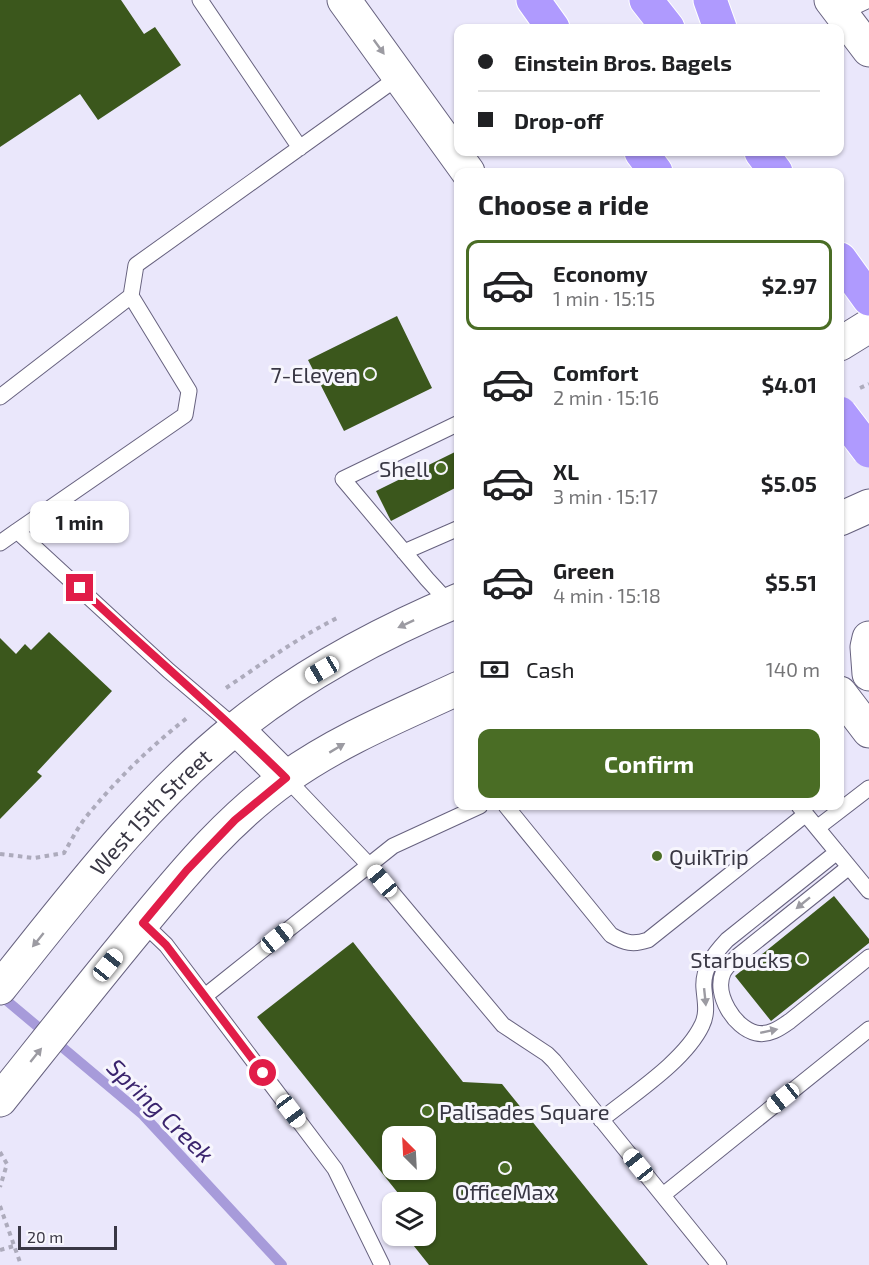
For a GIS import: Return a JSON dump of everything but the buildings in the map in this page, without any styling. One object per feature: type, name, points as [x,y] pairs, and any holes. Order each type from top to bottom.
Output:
[{"type":"highway","points":[[533,0],[550,24]]},
{"type":"highway","points":[[646,0],[665,24]]},
{"type":"highway","points":[[710,0],[719,24]]},
{"type":"highway","points":[[844,265],[869,299]]},
{"type":"highway","points":[[844,418],[869,451]]},
{"type":"main road","points":[[345,0],[454,152]]},
{"type":"main road","points":[[847,4],[869,50]]},
{"type":"main road","points":[[844,342],[869,326]]},
{"type":"main road","points":[[844,436],[869,426]]},
{"type":"main road","points":[[844,517],[869,506]]},
{"type":"main road","name":"West 15th Street","points":[[0,987],[131,829],[201,758],[236,728],[301,681],[383,635],[454,602]]},
{"type":"main road","points":[[869,638],[867,647],[869,674]]},
{"type":"main road","points":[[0,1100],[187,870],[235,820],[286,778],[353,738],[454,690]]},
{"type":"main road","points":[[844,698],[869,731]]},
{"type":"main road","points":[[236,728],[286,778]]},
{"type":"lane","points":[[200,0],[300,148]]},
{"type":"lane","points":[[0,543],[185,414],[189,391],[131,296],[136,265],[400,76]]},
{"type":"lane","points":[[0,397],[131,296]]},
{"type":"lane","points":[[454,425],[343,479],[404,552],[454,601]]},
{"type":"lane","points":[[404,552],[454,530]]},
{"type":"lane","points":[[17,531],[169,671],[236,728]]},
{"type":"lane","points":[[286,778],[368,864],[503,1025],[554,1061],[719,1265]]},
{"type":"lane","points":[[844,808],[869,788]]},
{"type":"lane","points":[[205,996],[393,846],[471,810]]},
{"type":"lane","points":[[509,810],[611,935],[622,942],[635,944],[648,940],[803,810],[869,891]]},
{"type":"lane","points":[[818,828],[841,810]]},
{"type":"lane","points":[[602,1120],[678,1057],[693,1041],[704,1023],[706,1011],[703,986],[708,964],[715,953],[727,940],[837,852]]},
{"type":"lane","points":[[849,867],[727,966],[722,975],[721,987],[727,1007],[738,1022],[756,1033],[766,1033],[777,1030],[790,1021],[869,957]]},
{"type":"lane","points":[[143,923],[166,945],[335,1169],[382,1265]]},
{"type":"lane","points":[[663,1195],[869,1029]]},
{"type":"path","points":[[0,854],[34,858],[64,853]]},
{"type":"path","points":[[0,1152],[7,1164],[0,1187]]},
{"type":"path","points":[[0,1206],[21,1265]]},
{"type":"path","points":[[0,1250],[14,1246]]},
{"type":"waterway","name":"Spring Creek","points":[[0,995],[143,1115],[282,1265]]},
{"type":"place","name":"7-Eleven","points":[[370,374]]},
{"type":"place","name":"Shell","points":[[441,468]]},
{"type":"place","name":"QuikTrip","points":[[657,856]]},
{"type":"place","name":"Starbucks","points":[[802,959]]},
{"type":"place","name":"Palisades Square","points":[[427,1111]]},
{"type":"place","name":"OfficeMax","points":[[505,1168]]},
{"type":"route","points":[[80,588],[169,671],[236,728],[286,778],[235,820],[187,870],[143,923],[166,945],[263,1073]]}]
